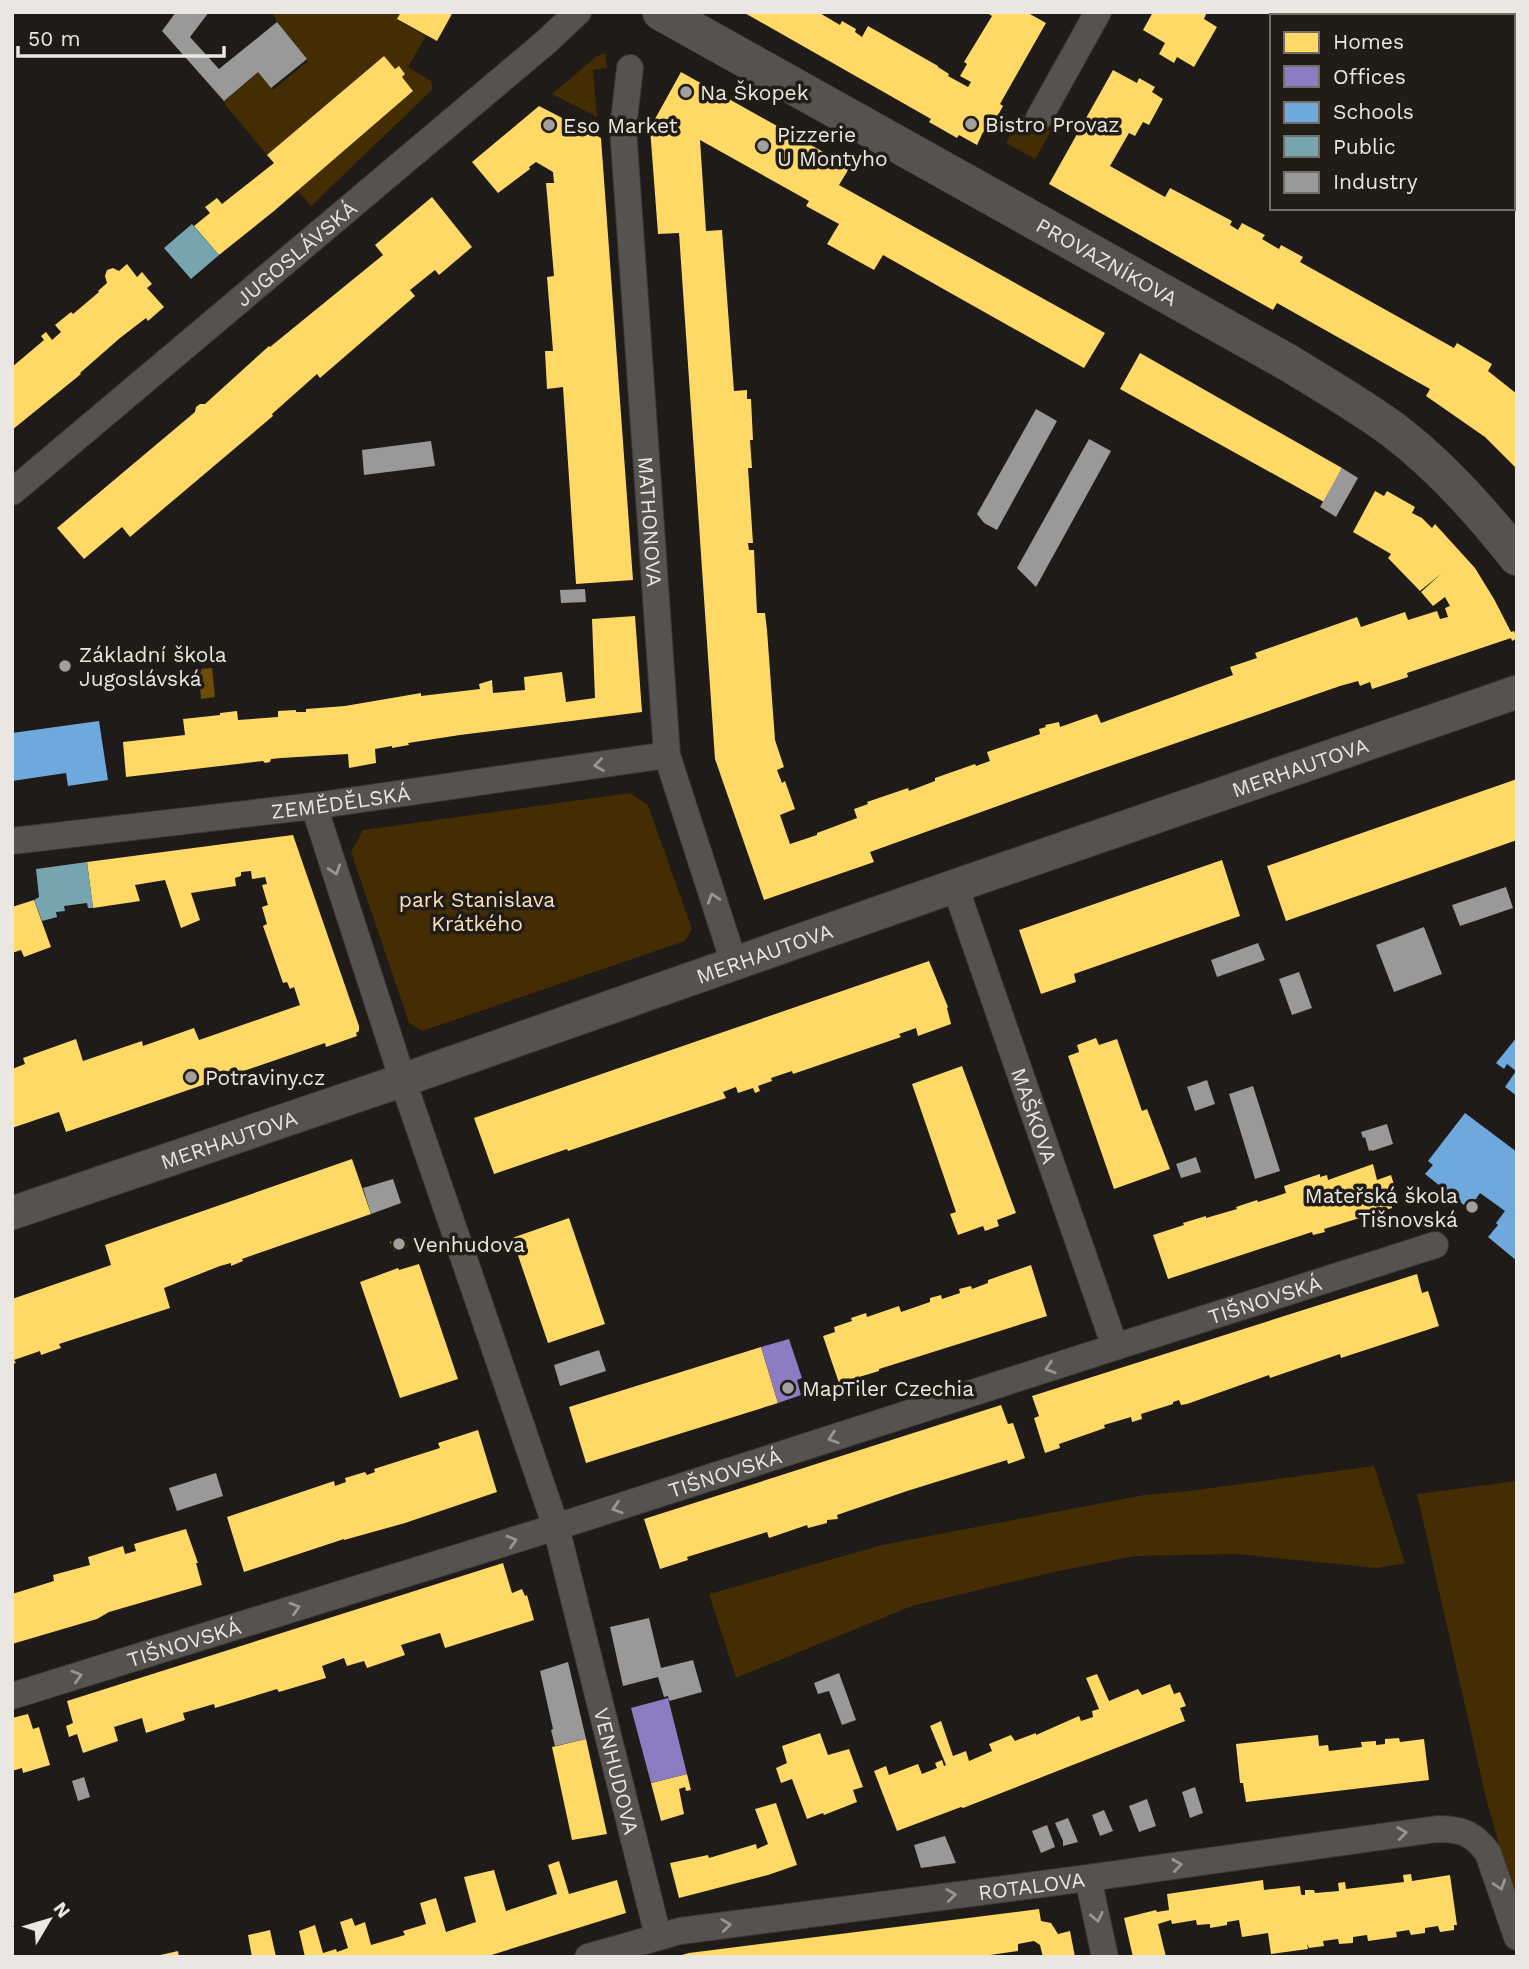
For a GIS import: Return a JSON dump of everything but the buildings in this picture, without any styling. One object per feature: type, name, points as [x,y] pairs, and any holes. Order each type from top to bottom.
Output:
[{"type":"main road","name":"PROVAZNÍKOVA","points":[[661,12],[1287,362],[1348,399],[1393,430],[1448,478],[1488,520],[1517,557]]},
{"type":"street","name":"JUGOSLÁVSKÁ","points":[[12,492],[546,42],[578,12]]},
{"type":"street","points":[[1039,118],[1098,12]]},
{"type":"street","name":"MATHONOVA","points":[[630,68],[623,128],[667,755],[734,963]]},
{"type":"street","name":"MERHAUTOVA","points":[[12,1213],[403,1080],[1517,692]]},
{"type":"street","name":"ZEMĚDĚLSKÁ","points":[[12,841],[314,806],[667,755]]},
{"type":"street","name":"VENHUDOVA","points":[[314,806],[403,1080],[556,1527],[659,1936]]},
{"type":"street","name":"MAŠKOVA","points":[[955,886],[1115,1347]]},
{"type":"street","name":"TIŠNOVSKÁ","points":[[12,1696],[556,1527],[1435,1245]]},
{"type":"street","name":"ROTALOVA","points":[[588,1957],[680,1931],[1088,1878],[1422,1830],[1458,1829],[1475,1838],[1491,1858],[1517,1937]]},
{"type":"street","points":[[1088,1878],[1105,1957]]},
{"type":"green space","points":[[272,12],[401,12],[397,20],[426,36],[408,67],[431,81],[433,89],[311,206],[297,190],[413,91],[402,77],[405,74],[399,67],[395,69],[384,56],[267,155],[223,102],[258,72],[273,90],[308,61]]},
{"type":"green space","points":[[605,53],[607,68],[593,70],[597,117],[552,94],[597,56]]},
{"type":"green space","points":[[1021,114],[1051,131],[1035,159],[1006,143]]},
{"type":"green space","name":"park Stanislava Krátkého","points":[[630,793],[648,805],[692,929],[685,941],[422,1031],[409,1023],[351,852],[363,830]]},
{"type":"green space","points":[[1374,1466],[1405,1563],[1378,1568],[1235,1554],[1135,1556],[1054,1572],[912,1606],[736,1678],[709,1594],[882,1545],[1144,1495]]},
{"type":"green space","points":[[1517,1481],[1517,1909],[1486,1798],[1417,1494]]},
{"type":"shaded area","points":[[212,668],[215,697],[201,699],[199,669]]},
{"type":"tram line","points":[[12,1204],[362,1087],[1517,685]]},
{"type":"tram line","points":[[12,1221],[405,1087],[1517,699]]},
{"type":"place","name":"Na Škopek","points":[[686,92]]},
{"type":"place","name":"Bistro Provaz","points":[[971,124]]},
{"type":"place","name":"Eso Market","points":[[549,125]]},
{"type":"place","name":"Pizzerie U Montyho","points":[[763,146]]},
{"type":"place","name":"Základní škola Jugoslávská","points":[[65,666]]},
{"type":"place","name":"Potraviny.cz","points":[[191,1077]]},
{"type":"place","name":"Mateřská škola Tišnovská","points":[[1472,1207]]},
{"type":"place","name":"Venhudova","points":[[399,1244]]},
{"type":"place","name":"MapTiler Czechia","points":[[788,1388]]}]
